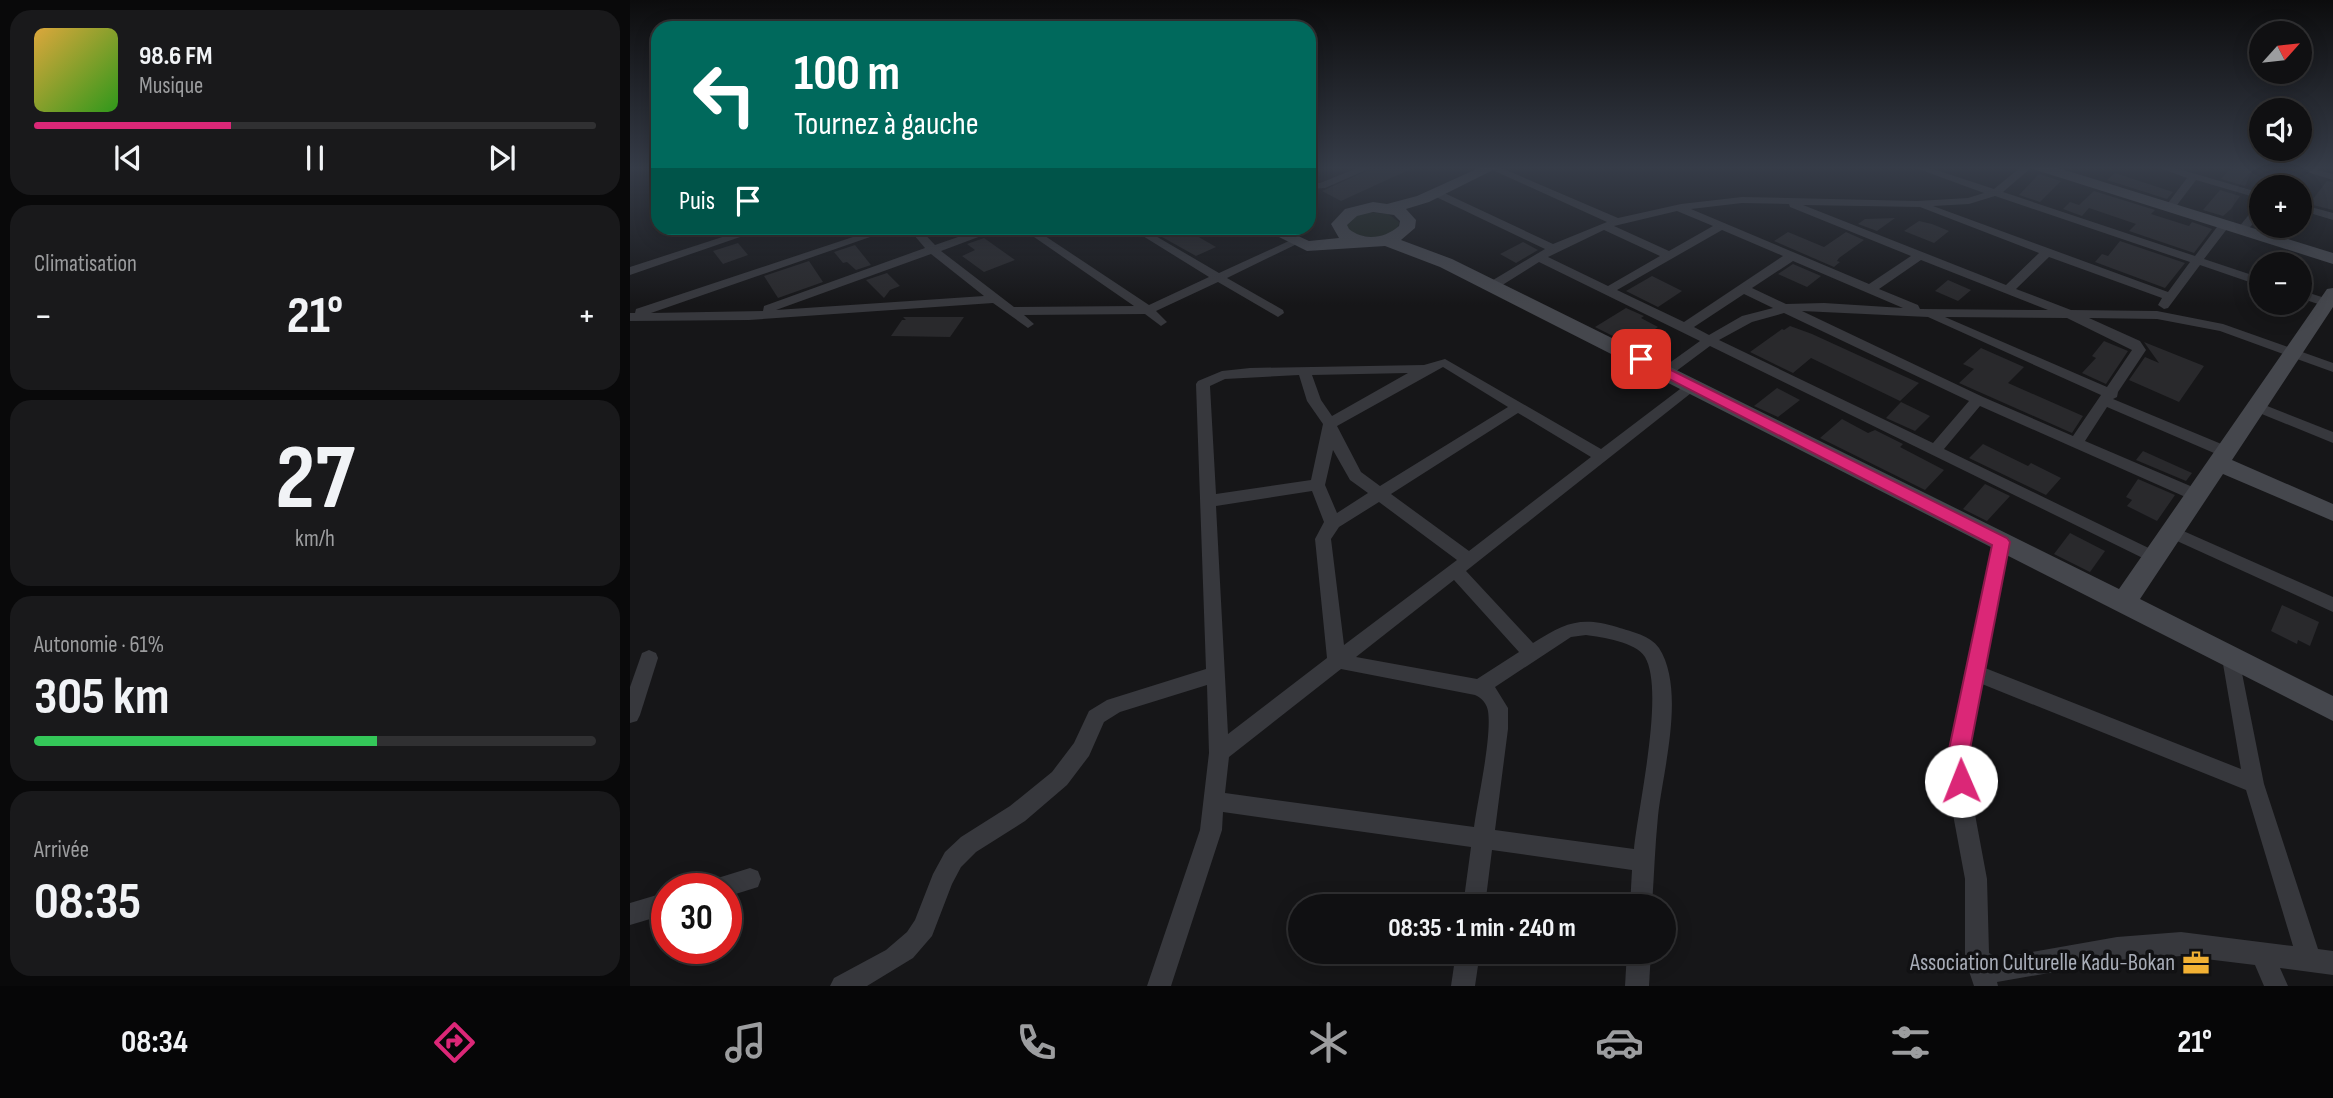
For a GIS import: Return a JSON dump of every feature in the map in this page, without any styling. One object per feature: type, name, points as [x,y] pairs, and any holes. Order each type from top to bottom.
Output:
[{"type":"street","points":[[1341,231],[1340,221],[1350,213]]},
{"type":"street","points":[[1401,213],[1405,215],[1407,226],[1446,263]]},
{"type":"street","points":[[1386,240],[1407,226],[1417,213]]},
{"type":"street","points":[[1470,213],[1555,249]]},
{"type":"street","points":[[1596,213],[1616,222]]},
{"type":"street","points":[[1492,286],[1578,236],[1616,222],[1657,213]]},
{"type":"street","points":[[1691,213],[1927,313],[2109,398],[2333,513]]},
{"type":"street","points":[[1815,213],[2128,339],[2139,350],[2109,398],[2076,442]]},
{"type":"street","points":[[1941,213],[2170,297]]},
{"type":"street","points":[[2053,213],[2249,278]]},
{"type":"street","points":[[2187,213],[2333,260]]},
{"type":"street","points":[[2242,230],[2249,222]]},
{"type":"street","points":[[2157,316],[2224,225]]},
{"type":"street","points":[[1604,226],[1670,256]]},
{"type":"street","points":[[1609,290],[1721,226]]},
{"type":"street","points":[[1341,231],[1360,241]]},
{"type":"street","points":[[1319,247],[1341,231]]},
{"type":"street","points":[[630,271],[739,235]]},
{"type":"street","points":[[630,316],[869,235]]},
{"type":"street","points":[[919,235],[933,250],[1028,324]]},
{"type":"street","points":[[749,316],[974,235]]},
{"type":"street","points":[[1037,235],[1148,310],[1161,322]]},
{"type":"street","points":[[1147,235],[1222,277],[1278,313]]},
{"type":"street","points":[[1282,235],[1296,242],[1319,247],[1386,240],[1446,263],[2333,709]]},
{"type":"street","points":[[1012,310],[1148,310],[1296,242]]},
{"type":"street","points":[[2008,290],[2047,252]]},
{"type":"street","points":[[1870,289],[1920,255]]},
{"type":"street","points":[[1684,328],[1792,256]]},
{"type":"street","points":[[1541,258],[2155,558]]},
{"type":"street","points":[[1742,288],[1978,400],[2196,495]]},
{"type":"street","points":[[2123,604],[2329,303],[2312,298]]},
{"type":"street","points":[[630,316],[749,316],[997,299]]},
{"type":"street","points":[[1665,372],[1740,322],[1786,308],[1824,307],[1927,313],[2157,316],[2224,328],[2333,368]]},
{"type":"street","points":[[1333,523],[1317,485],[1329,427],[1435,364],[1445,363],[1601,456]]},
{"type":"street","points":[[1159,986],[1211,830],[1219,753],[1203,384],[1222,375],[1424,369]]},
{"type":"street","points":[[1304,371],[1314,401],[1355,476],[1378,492],[1461,565],[1531,653]]},
{"type":"street","points":[[1219,753],[1693,386]]},
{"type":"street","points":[[1934,451],[1978,400]]},
{"type":"street","points":[[1337,661],[1323,539],[1326,530],[1378,492],[1517,407]]},
{"type":"street","points":[[2257,407],[2333,438]]},
{"type":"street","points":[[1209,501],[1317,485]]},
{"type":"street","points":[[2172,532],[2333,605]]},
{"type":"street","points":[[1986,986],[1977,959],[1976,879],[1963,809],[1958,754],[2001,542]]},
{"type":"street","points":[[1479,687],[1566,631],[1594,628],[1646,645],[1653,653],[1660,670],[1662,705],[1642,894]]},
{"type":"street","points":[[630,715],[649,658]]},
{"type":"street","points":[[2231,658],[2254,783],[2309,959]]},
{"type":"street","points":[[1337,661],[1479,687],[1489,693],[1498,708],[1476,894]]},
{"type":"street","points":[[1976,673],[2254,783]]},
{"type":"street","points":[[842,986],[911,947],[930,913],[946,869],[961,850],[1028,808],[1051,786],[1074,761],[1090,737],[1096,718],[1114,706],[1215,674]]},
{"type":"street","points":[[1214,801],[1643,861]]},
{"type":"street","points":[[742,881],[750,879]]},
{"type":"street","points":[[630,914],[651,908]]},
{"type":"street","points":[[1977,959],[1996,970],[2117,950],[2181,944],[2333,963]]},
{"type":"street","points":[[2262,953],[2276,986]]},
{"type":"street","points":[[1463,986],[1466,964]]},
{"type":"street","points":[[1637,986],[1638,964]]},
{"type":"shaded area","points":[[1365,213],[1378,213],[1388,214],[1399,222],[1392,234],[1362,236],[1348,233],[1345,223],[1350,218]]},
{"type":"building","points":[[2104,213],[2152,213],[2189,226],[2192,222],[2212,229],[2194,253],[2129,231],[2136,224]]},
{"type":"building","points":[[1895,218],[1877,231],[1858,224],[1865,219]]},
{"type":"building","points":[[1919,221],[1949,231],[1934,243],[1904,231]]},
{"type":"building","points":[[1788,232],[1824,247],[1846,232],[1864,240],[1839,258],[1837,261],[1840,262],[1834,267],[1774,241]]},
{"type":"building","points":[[1158,235],[1195,235],[1216,247],[1196,256]]},
{"type":"building","points":[[984,238],[1015,260],[984,272],[962,256],[975,250],[967,244]]},
{"type":"building","points":[[2120,241],[2185,263],[2165,288],[2095,262],[2102,254],[2108,256]]},
{"type":"building","points":[[1523,242],[1538,250],[1516,263],[1500,254]]},
{"type":"building","points":[[738,243],[748,255],[723,264],[713,251]]},
{"type":"building","points":[[855,245],[871,265],[856,270],[847,262],[843,263],[834,252]]},
{"type":"building","points":[[809,261],[823,282],[778,298],[764,276]]},
{"type":"building","points":[[1793,264],[1821,276],[1807,287],[1778,274]]},
{"type":"building","points":[[887,273],[900,286],[890,290],[884,298],[866,280]]},
{"type":"building","points":[[1652,276],[1682,291],[1658,307],[1626,291]]},
{"type":"building","points":[[1948,280],[1971,290],[1958,301],[1935,291]]},
{"type":"building","points":[[1626,308],[1644,316],[1641,318],[1658,327],[1631,345],[1595,327]]},
{"type":"building","points":[[903,317],[964,317],[950,337],[891,336],[902,320],[906,320]]},
{"type":"building","points":[[1790,326],[1919,383],[1900,401],[1811,358],[1793,373],[1750,352]]},
{"type":"building","points":[[2104,341],[2128,351],[2106,384],[2082,373],[2096,358],[2092,356]]},
{"type":"building","points":[[2144,342],[2204,366],[2179,402],[2129,380],[2145,357],[2159,363]]},
{"type":"building","points":[[1981,348],[2024,367],[2008,383],[2083,416],[2072,433],[1959,383],[1974,369],[1963,364]]},
{"type":"building","points":[[1777,388],[1800,400],[1778,417],[1754,406]]},
{"type":"building","points":[[1901,402],[1930,416],[1915,431],[1886,418]]},
{"type":"building","points":[[1842,419],[1868,433],[1875,430],[1903,444],[1900,447],[1944,470],[1925,490],[1820,438]]},
{"type":"building","points":[[1983,444],[2028,466],[2031,463],[2061,478],[2046,495],[1969,458]]},
{"type":"building","points":[[2143,451],[2192,473],[2186,481],[2136,460]]},
{"type":"building","points":[[2138,479],[2175,495],[2157,521],[2127,506],[2132,500],[2126,497]]},
{"type":"building","points":[[1985,484],[2010,496],[1987,521],[1963,509]]},
{"type":"building","points":[[2070,533],[2105,551],[2090,572],[2054,554]]},
{"type":"building","points":[[2282,605],[2319,622],[2310,646],[2298,640],[2297,644],[2271,631]]},
{"type":"place","name":"Association Culturelle Kadu-Bokan","points":[[2196,963]]},
{"type":"route","points":[[1641,359],[2001,542],[1958,754],[1961,781]]}]
